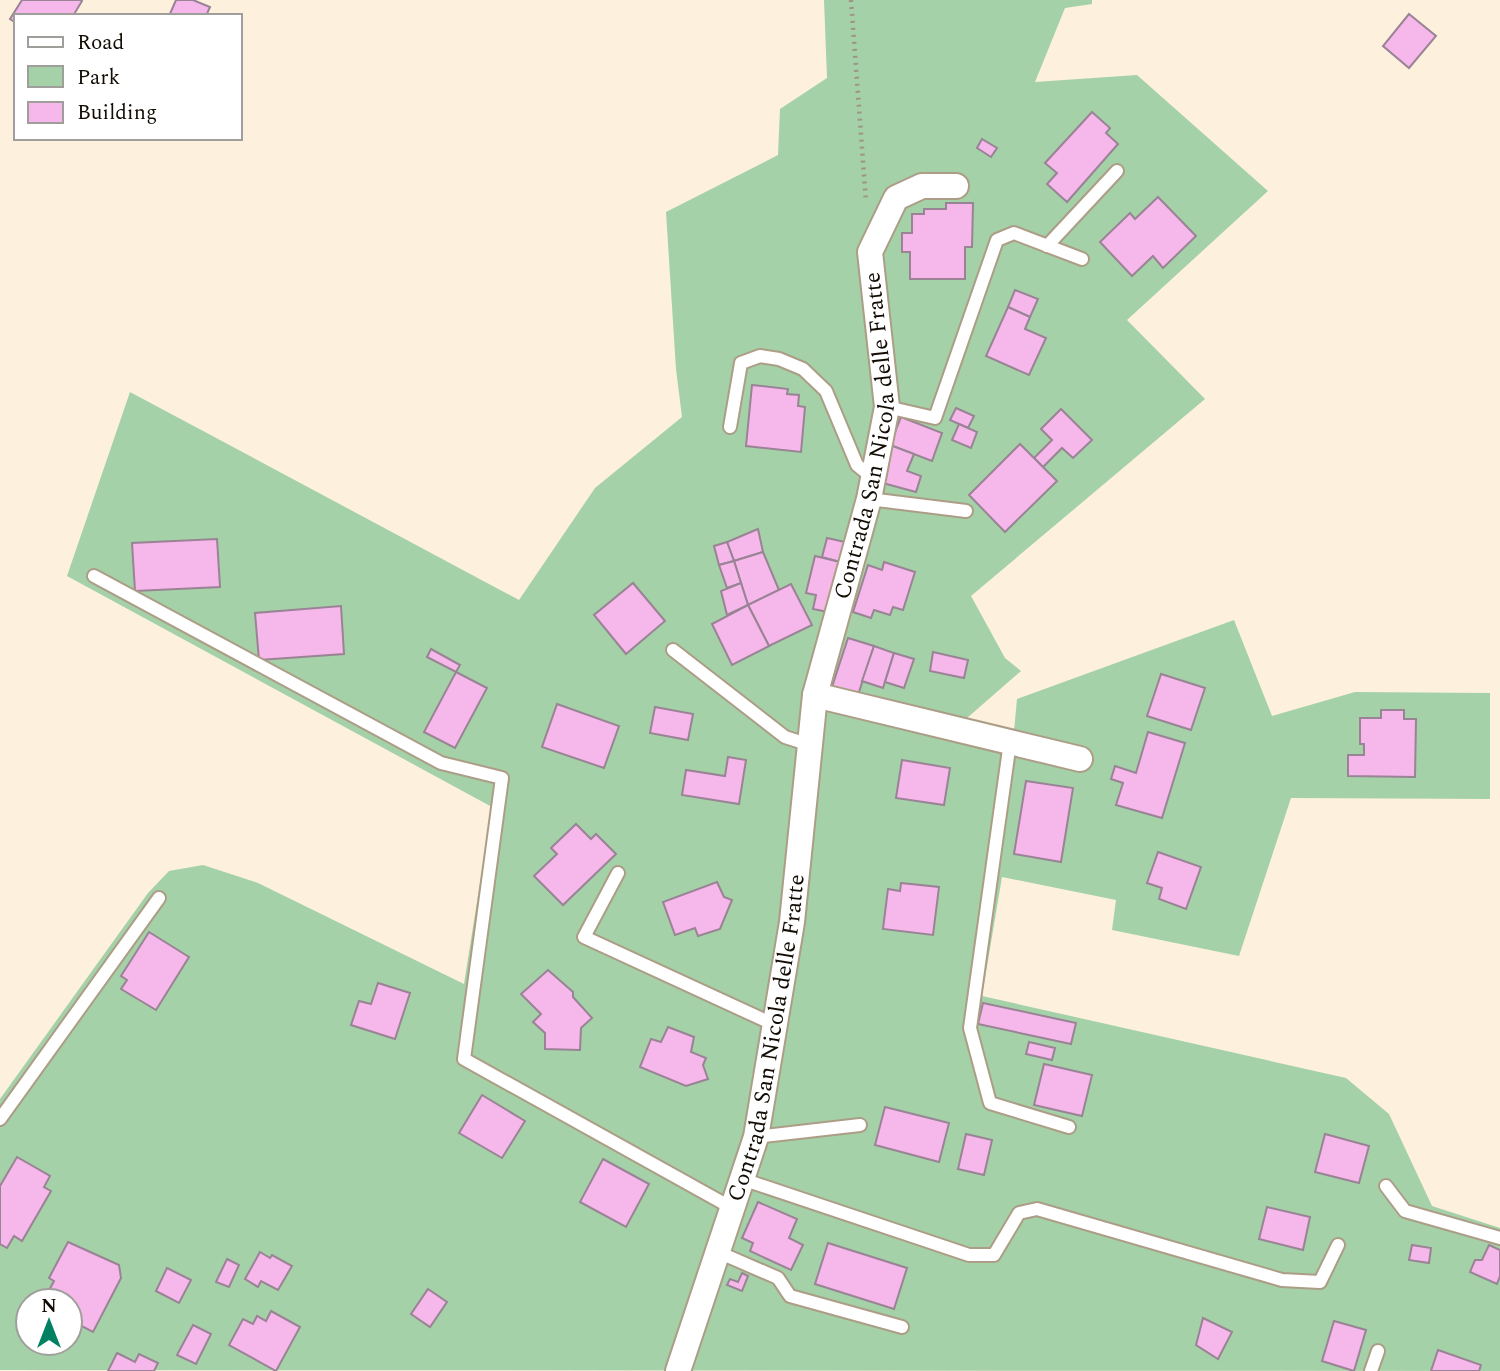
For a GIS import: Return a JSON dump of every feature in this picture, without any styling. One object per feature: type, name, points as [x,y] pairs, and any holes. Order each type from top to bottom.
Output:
[{"type":"street","name":"Contrada San Nicola delle Fratte","points":[[678,1371],[756,1137],[792,922],[815,695],[871,489],[887,407],[870,252],[896,198],[922,186],[956,186]]},
{"type":"street","points":[[815,695],[1080,759]]},
{"type":"lane","points":[[1047,246],[1117,171]]},
{"type":"lane","points":[[887,407],[935,418],[997,240],[1014,233],[1082,259]]},
{"type":"lane","points":[[730,427],[741,363],[760,356],[779,359],[803,369],[826,391],[857,465],[871,489],[966,511]]},
{"type":"lane","points":[[94,576],[441,763],[502,778],[464,1059],[732,1208]]},
{"type":"lane","points":[[673,650],[785,737],[810,745]]},
{"type":"lane","points":[[1010,741],[970,1028],[990,1103],[1069,1127]]},
{"type":"lane","points":[[618,873],[584,937],[775,1025]]},
{"type":"lane","points":[[0,1119],[159,898]]},
{"type":"lane","points":[[756,1137],[860,1125]]},
{"type":"lane","points":[[742,1179],[969,1255],[994,1255],[1019,1213],[1037,1209],[1282,1280],[1320,1282],[1338,1245]]},
{"type":"lane","points":[[1386,1186],[1405,1211],[1500,1238]]},
{"type":"lane","points":[[718,1252],[778,1278],[790,1296],[902,1327]]},
{"type":"lane","points":[[1371,1371],[1378,1351]]},
{"type":"path","points":[[851,0],[867,214]]},
{"type":"green space","points":[[824,0],[1092,0],[1092,4],[1065,8],[1035,82],[1137,75],[1268,191],[1127,320],[1205,399],[971,596],[1005,658],[1021,671],[967,718],[1014,731],[1017,699],[1234,620],[1272,716],[1355,692],[1490,693],[1490,799],[1291,798],[1239,956],[1112,930],[1116,900],[1002,877],[982,996],[1346,1078],[1389,1114],[1432,1206],[1500,1228],[1500,1371],[0,1370],[0,1099],[148,893],[169,871],[203,865],[258,883],[464,984],[492,807],[67,576],[130,392],[519,600],[595,488],[682,417],[676,369],[666,212],[778,155],[780,109],[827,78]]},
{"type":"building","points":[[22,0],[82,1],[74,14],[14,14],[14,22],[10,19]]},
{"type":"building","points":[[176,0],[193,0],[210,7],[207,14],[170,14]]},
{"type":"building","points":[[1409,14],[1436,36],[1409,68],[1383,46]]},
{"type":"building","points":[[1092,112],[1110,128],[1106,133],[1118,144],[1067,202],[1047,184],[1057,173],[1045,163]]},
{"type":"building","points":[[982,139],[997,148],[991,157],[977,148]]},
{"type":"building","points":[[1158,197],[1196,236],[1163,268],[1153,256],[1132,276],[1100,242],[1130,213],[1135,219]]},
{"type":"building","points":[[946,203],[973,203],[972,247],[965,247],[965,279],[910,279],[910,252],[902,252],[902,233],[912,233],[912,214],[924,214],[924,209],[946,209]]},
{"type":"building","points":[[1015,290],[1038,299],[1030,317],[1008,307]]},
{"type":"building","points":[[1008,307],[1030,317],[1025,329],[1046,338],[1029,375],[986,356]]},
{"type":"building","points":[[752,385],[788,389],[787,394],[799,395],[798,406],[805,407],[801,452],[746,446]]},
{"type":"building","points":[[956,408],[974,416],[968,428],[950,420]]},
{"type":"building","points":[[1061,409],[1092,440],[1073,458],[1062,448],[1043,467],[1034,458],[1052,440],[1041,429]]},
{"type":"building","points":[[901,417],[942,433],[932,461],[890,445]]},
{"type":"building","points":[[959,424],[977,432],[971,448],[952,440]]},
{"type":"building","points":[[1020,444],[1057,481],[1005,532],[969,495]]},
{"type":"building","points":[[890,445],[914,454],[907,471],[921,476],[916,492],[879,482]]},
{"type":"building","points":[[758,529],[763,552],[734,561],[727,542]]},
{"type":"building","points":[[827,538],[845,542],[840,562],[822,557]]},
{"type":"building","points":[[217,539],[220,587],[135,591],[132,543]]},
{"type":"building","points":[[727,542],[734,561],[719,565],[714,546]]},
{"type":"building","points":[[763,552],[779,590],[748,605],[734,561]]},
{"type":"building","points":[[815,556],[840,562],[828,612],[813,609],[816,595],[806,593]]},
{"type":"building","points":[[734,561],[741,583],[727,588],[719,565]]},
{"type":"building","points":[[884,562],[915,572],[903,610],[893,607],[890,615],[874,610],[871,618],[853,612],[868,565],[882,570]]},
{"type":"building","points":[[633,583],[665,621],[626,654],[594,615]]},
{"type":"building","points":[[741,583],[748,605],[727,615],[721,591]]},
{"type":"building","points":[[791,584],[812,625],[769,646],[748,605]]},
{"type":"building","points":[[748,605],[769,646],[732,665],[712,624]]},
{"type":"building","points":[[341,606],[344,654],[259,660],[255,613]]},
{"type":"building","points":[[848,638],[874,646],[857,698],[831,690]]},
{"type":"building","points":[[874,646],[894,653],[883,688],[862,681]]},
{"type":"building","points":[[431,649],[460,665],[456,672],[427,657]]},
{"type":"building","points":[[933,652],[968,660],[964,678],[930,671]]},
{"type":"building","points":[[894,653],[914,659],[904,688],[885,682]]},
{"type":"building","points":[[456,672],[487,688],[455,748],[424,732]]},
{"type":"building","points":[[1161,674],[1205,688],[1191,730],[1147,716]]},
{"type":"building","points":[[557,704],[619,726],[604,768],[542,747]]},
{"type":"building","points":[[655,707],[693,714],[688,740],[650,733]]},
{"type":"building","points":[[1381,710],[1404,710],[1404,719],[1416,719],[1415,777],[1348,776],[1348,755],[1364,755],[1364,744],[1360,744],[1360,718],[1381,718]]},
{"type":"building","points":[[1148,732],[1185,743],[1162,818],[1116,805],[1123,783],[1111,779],[1115,766],[1136,773]]},
{"type":"building","points":[[728,757],[746,760],[739,804],[682,795],[686,770],[725,776]]},
{"type":"building","points":[[902,760],[950,768],[944,805],[896,798]]},
{"type":"building","points":[[1026,781],[1073,788],[1061,862],[1014,854]]},
{"type":"building","points":[[576,824],[591,839],[596,834],[616,854],[563,905],[534,876],[557,854],[551,848]]},
{"type":"building","points":[[1158,852],[1201,867],[1186,909],[1159,899],[1162,888],[1147,883]]},
{"type":"building","points":[[717,882],[724,897],[732,900],[720,929],[698,936],[695,928],[675,935],[663,902]]},
{"type":"building","points":[[901,883],[939,887],[933,935],[883,929],[888,889],[900,891]]},
{"type":"building","points":[[149,932],[189,957],[156,1010],[121,989],[127,980],[121,976]]},
{"type":"building","points":[[548,970],[573,992],[573,997],[592,1018],[581,1028],[580,1050],[545,1049],[545,1033],[533,1022],[541,1014],[521,994]]},
{"type":"building","points":[[378,983],[410,993],[395,1039],[351,1025],[359,1001],[371,1004]]},
{"type":"building","points":[[983,1003],[1076,1023],[1071,1044],[978,1024]]},
{"type":"building","points":[[668,1027],[694,1037],[691,1052],[706,1058],[703,1065],[708,1079],[686,1086],[640,1067],[651,1039],[661,1042]]},
{"type":"building","points":[[1029,1042],[1055,1048],[1052,1060],[1026,1054]]},
{"type":"building","points":[[1044,1064],[1092,1075],[1082,1116],[1034,1105]]},
{"type":"building","points":[[482,1095],[525,1121],[502,1158],[459,1133]]},
{"type":"building","points":[[885,1107],[949,1123],[939,1162],[875,1145]]},
{"type":"building","points":[[966,1134],[992,1140],[984,1175],[958,1169]]},
{"type":"building","points":[[1325,1134],[1369,1146],[1359,1183],[1315,1172]]},
{"type":"building","points":[[17,1157],[50,1176],[44,1187],[51,1191],[22,1241],[14,1236],[7,1248],[0,1244],[0,1186]]},
{"type":"building","points":[[603,1159],[649,1184],[626,1227],[580,1202]]},
{"type":"building","points":[[758,1202],[797,1219],[789,1238],[803,1245],[791,1270],[750,1251],[753,1243],[742,1238]]},
{"type":"building","points":[[1267,1207],[1310,1217],[1303,1250],[1259,1239]]},
{"type":"building","points":[[68,1242],[119,1265],[121,1278],[93,1332],[84,1327],[84,1287],[51,1287],[54,1281],[49,1278]]},
{"type":"building","points":[[828,1243],[907,1268],[894,1309],[815,1284]]},
{"type":"building","points":[[1412,1245],[1431,1248],[1429,1263],[1409,1260]]},
{"type":"building","points":[[1489,1245],[1500,1250],[1500,1276],[1497,1284],[1470,1272],[1475,1260],[1482,1260]]},
{"type":"building","points":[[260,1252],[292,1266],[278,1290],[261,1281],[258,1287],[245,1279]]},
{"type":"building","points":[[227,1259],[239,1265],[229,1287],[216,1282]]},
{"type":"building","points":[[167,1268],[191,1280],[179,1303],[156,1291]]},
{"type":"building","points":[[742,1273],[748,1276],[742,1291],[727,1285],[730,1279],[738,1282]]},
{"type":"building","points":[[428,1289],[447,1302],[430,1327],[411,1314]]},
{"type":"building","points":[[271,1311],[300,1327],[276,1371],[229,1345],[243,1319],[253,1324],[257,1316],[266,1321]]},
{"type":"building","points":[[1203,1318],[1232,1332],[1218,1359],[1196,1345]]},
{"type":"building","points":[[1334,1321],[1366,1330],[1354,1371],[1322,1361]]},
{"type":"building","points":[[193,1325],[211,1334],[196,1364],[177,1355]]},
{"type":"building","points":[[1438,1350],[1481,1365],[1479,1371],[1431,1371]]},
{"type":"building","points":[[117,1353],[135,1362],[139,1354],[158,1363],[154,1371],[108,1371]]}]
